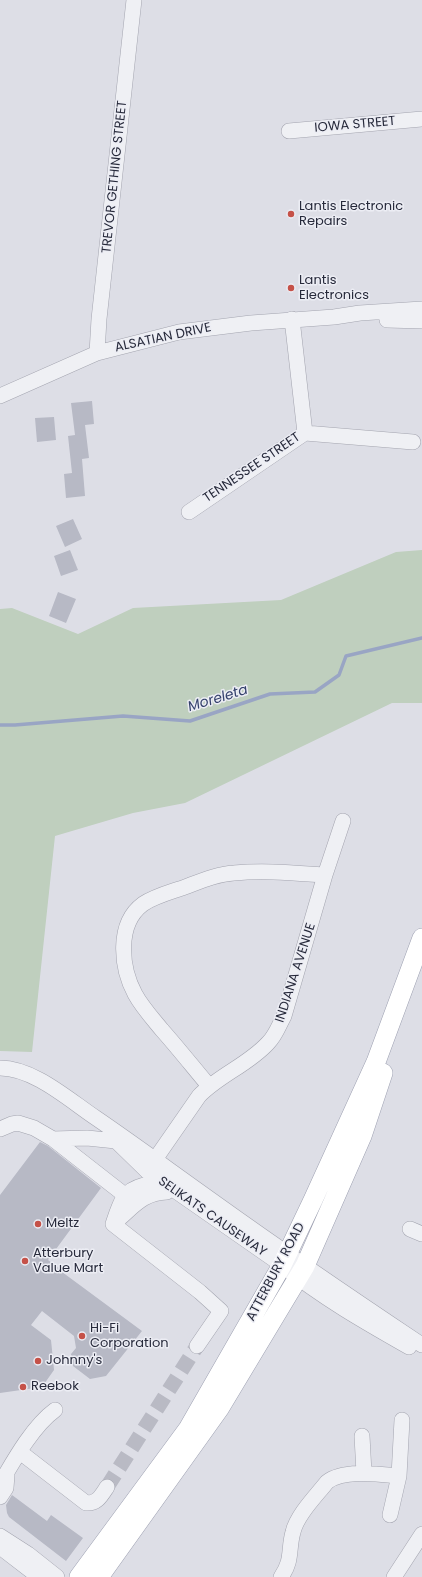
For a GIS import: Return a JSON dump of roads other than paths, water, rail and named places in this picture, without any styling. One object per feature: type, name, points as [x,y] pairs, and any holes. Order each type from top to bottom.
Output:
[{"type":"main road","name":"ATTERBURY ROAD","points":[[79,1577],[188,1429],[285,1260],[376,1062],[422,938]]},
{"type":"main road","name":"ATTERBURY ROAD","points":[[99,1577],[219,1409],[301,1272],[362,1136],[385,1067],[422,970]]},
{"type":"street","name":"TREVOR GETHING STREET","points":[[97,353],[99,319],[134,0]]},
{"type":"street","name":"IOWA STREET","points":[[289,131],[422,119]]},
{"type":"street","name":"ALSATIAN DRIVE","points":[[0,396],[97,353],[179,332],[292,319],[334,317],[360,313],[422,309]]},
{"type":"street","name":"ALSATIAN DRIVE","points":[[334,317],[422,321]]},
{"type":"street","points":[[292,319],[305,432]]},
{"type":"street","name":"TENNESSEE STREET","points":[[189,512],[305,432],[413,442]]},
{"type":"street","name":"INDIANA AVENUE","points":[[152,1165],[199,1096],[209,1086],[257,1054],[276,1033],[284,1016],[325,875],[343,821]]},
{"type":"street","points":[[209,1086],[134,994],[126,971],[124,957],[124,941],[131,919],[137,909],[154,898],[221,875],[247,872],[325,875]]},
{"type":"street","name":"SELIKATS CAUSEWAY","points":[[0,1068],[20,1072],[51,1087],[95,1117],[152,1165],[164,1182],[182,1187]]},
{"type":"street","name":"SELIKATS CAUSEWAY","points":[[95,1117],[116,1141],[285,1260],[348,1311],[422,1354]]},
{"type":"street","points":[[0,1129],[12,1124],[23,1124],[53,1139],[126,1196]]},
{"type":"street","points":[[53,1139],[87,1138],[116,1141]]},
{"type":"street","points":[[113,1224],[120,1205],[126,1196],[137,1188],[164,1182]]},
{"type":"street","points":[[113,1224],[128,1212],[136,1202],[143,1198],[182,1187]]},
{"type":"street","points":[[113,1224],[200,1292],[221,1311],[197,1346]]},
{"type":"street","name":"SELIKATS CAUSEWAY","points":[[301,1272],[422,1345]]},
{"type":"street","points":[[0,1497],[6,1488],[2,1481],[20,1452],[47,1416],[55,1410]]},
{"type":"street","points":[[390,1515],[399,1476],[402,1420]]},
{"type":"street","points":[[362,1436],[364,1473]]},
{"type":"street","points":[[20,1452],[86,1502],[94,1502],[107,1488]]},
{"type":"street","points":[[281,1577],[287,1569],[290,1561],[293,1532],[297,1521],[326,1482],[338,1476],[364,1473],[399,1476]]},
{"type":"street","points":[[0,1529],[57,1577]]},
{"type":"street","points":[[394,1577],[422,1534]]},
{"type":"street","points":[[0,1536],[28,1554]]},
{"type":"street","points":[[0,1547],[37,1575]]},
{"type":"street","points":[[0,1553],[24,1570],[37,1575]]},
{"type":"waterway","name":"Moreleta","points":[[0,725],[123,716],[190,721],[270,694],[315,692],[339,675],[346,656],[422,638]]},
{"type":"tunnel","points":[[107,1487],[197,1346]]},
{"type":"place","name":"Lantis Electronic Repairs","points":[[291,214]]},
{"type":"place","name":"Lantis Electronics","points":[[291,288]]},
{"type":"place","name":"Meltz","points":[[38,1224]]},
{"type":"place","name":"Atterbury Value Mart","points":[[25,1261]]},
{"type":"place","name":"Hi-Fi Corporation","points":[[82,1336]]},
{"type":"place","name":"Johnny's","points":[[38,1361]]},
{"type":"place","name":"Reebok","points":[[23,1387]]}]
